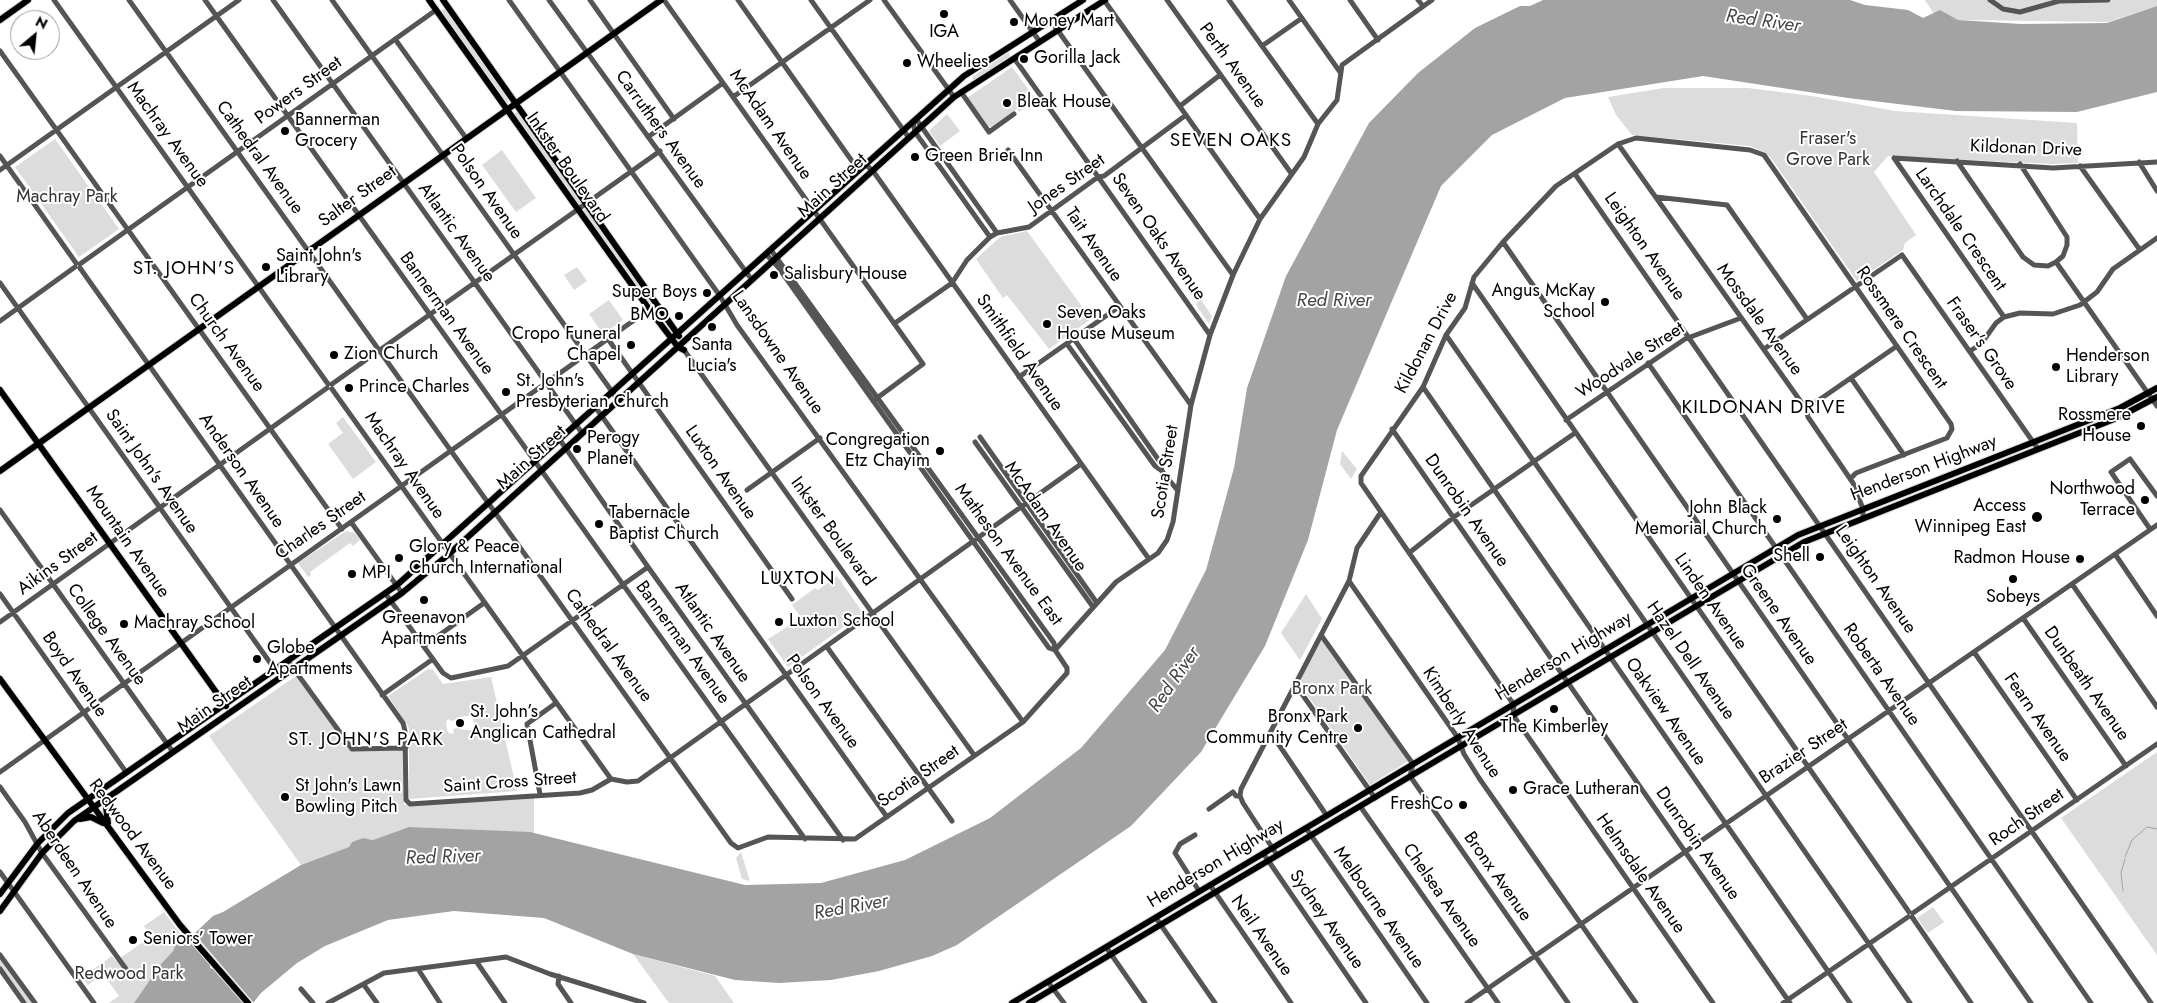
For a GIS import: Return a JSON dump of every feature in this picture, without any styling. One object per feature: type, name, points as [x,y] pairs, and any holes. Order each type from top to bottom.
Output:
[{"type":"main road","points":[[0,20],[28,0]]},
{"type":"main road","name":"Inkster Boulevard","points":[[428,0],[649,309],[678,347],[684,350]]},
{"type":"main road","name":"Salter Street","points":[[0,471],[613,33],[662,0]]},
{"type":"main road","name":"Main Street","points":[[0,894],[38,843],[68,813],[397,585],[577,426],[720,296],[748,274],[769,252],[948,90],[973,70],[1083,0]]},
{"type":"main road","name":"Main Street","points":[[0,911],[42,853],[74,821],[402,593],[449,554],[954,97],[1104,0]]},
{"type":"main road","name":"Inkster Boulevard","points":[[446,1],[515,103],[684,342]]},
{"type":"main road","points":[[973,70],[970,80],[973,84]]},
{"type":"main road","points":[[684,342],[684,350]]},
{"type":"main road","name":"Henderson Highway","points":[[1012,1003],[1691,599],[1820,525],[2098,417],[2120,408],[2157,388]]},
{"type":"main road","name":"Mountain Avenue","points":[[0,390],[230,712]]},
{"type":"main road","name":"Henderson Highway","points":[[1029,1003],[1781,556],[1825,533],[2097,426],[2155,399]]},
{"type":"main road","points":[[2097,426],[2098,417]]},
{"type":"main road","points":[[1949,475],[1952,483]]},
{"type":"main road","points":[[1903,493],[1906,501]]},
{"type":"main road","name":"Redwood Avenue","points":[[0,679],[180,925],[248,1003]]},
{"type":"main road","points":[[109,826],[106,807],[113,793]]},
{"type":"main road","points":[[74,821],[91,817],[109,826]]},
{"type":"main road","points":[[1199,891],[1204,899]]},
{"type":"street","name":"Machray Avenue","points":[[54,0],[611,779]]},
{"type":"street","name":"Cathedral Avenue","points":[[129,0],[733,845]]},
{"type":"street","name":"Bannerman Avenue","points":[[205,0],[805,839]]},
{"type":"street","points":[[0,170],[239,0]]},
{"type":"street","name":"Atlantic Avenue","points":[[273,0],[582,433]]},
{"type":"street","name":"Polson Avenue","points":[[332,0],[618,400]]},
{"type":"street","name":"Lansdowne Avenue","points":[[509,0],[720,296],[724,305],[1023,722]]},
{"type":"street","name":"Carruthers Avenue","points":[[549,0],[648,137],[660,150],[748,274]]},
{"type":"street","points":[[590,0],[674,119]]},
{"type":"street","name":"McAdam Avenue","points":[[662,0],[924,364],[875,399]]},
{"type":"street","points":[[738,0],[859,171]]},
{"type":"street","points":[[811,0],[910,138]]},
{"type":"street","points":[[733,97],[870,0]]},
{"type":"street","points":[[884,0],[954,97]]},
{"type":"street","points":[[1010,0],[1040,42]]},
{"type":"street","points":[[1083,0],[1090,10]]},
{"type":"street","points":[[1104,0],[1260,219]]},
{"type":"street","name":"Perth Avenue","points":[[1167,0],[1292,173]]},
{"type":"street","points":[[1229,0],[1318,124]]},
{"type":"street","points":[[1290,0],[1340,72],[1345,63],[1432,0]]},
{"type":"street","points":[[1350,0],[1378,40]]},
{"type":"street","points":[[1418,0],[1423,6]]},
{"type":"street","points":[[1990,0],[2003,9],[2020,12],[2059,0],[2108,0]]},
{"type":"street","name":"Powers Street","points":[[0,321],[436,10]]},
{"type":"street","points":[[1262,46],[1302,18]]},
{"type":"street","points":[[1051,20],[1232,275]]},
{"type":"street","points":[[395,39],[466,138]]},
{"type":"street","name":"Church Avenue","points":[[0,51],[342,529]]},
{"type":"street","name":"Seven Oaks Avenue","points":[[1014,58],[1210,335]]},
{"type":"street","name":"Scotia Street","points":[[733,845],[738,848],[768,837],[855,839],[1023,722],[1067,673],[1067,668],[1054,650],[1116,582],[1149,560],[1163,546],[1171,531],[1191,405],[1210,335],[1232,275],[1260,219],[1307,153],[1318,124],[1337,100],[1340,72]]},
{"type":"street","points":[[1180,106],[1220,75]]},
{"type":"street","points":[[648,137],[723,83]]},
{"type":"street","points":[[961,92],[988,132],[1014,114]]},
{"type":"street","name":"Jones Street","points":[[895,324],[952,283],[967,260],[990,237],[997,233],[1028,227],[1098,177],[1104,176],[1186,114]]},
{"type":"street","points":[[914,120],[922,126],[997,233]]},
{"type":"street","points":[[914,120],[915,132],[990,237]]},
{"type":"street","name":"Kildonan Drive","points":[[1381,512],[1361,483],[1361,476],[1423,387],[1446,335],[1465,308],[1474,277],[1503,242],[1556,186],[1618,144],[1636,138],[1757,152]]},
{"type":"street","name":"Mossdale Avenue","points":[[1618,144],[1806,409],[1808,417],[1851,478],[1863,509],[1863,518]]},
{"type":"street","name":"Aikins Street","points":[[0,622],[660,150]]},
{"type":"street","name":"Tait Avenue","points":[[1008,150],[1191,405]]},
{"type":"street","name":"Rossmere Crescent","points":[[1757,152],[1768,160],[1951,424],[1952,430],[1947,438],[1856,473],[1851,478]]},
{"type":"street","name":"Anderson Avenue","points":[[0,156],[403,723],[406,748],[407,803]]},
{"type":"street","name":"Kildonan Drive","points":[[1894,158],[2020,164],[2053,168],[2157,162]]},
{"type":"street","name":"Larchdale Crescent","points":[[1894,158],[2004,317]]},
{"type":"street","points":[[1956,161],[2025,260],[2040,266],[2056,262],[2066,250],[2066,233],[2020,164]]},
{"type":"street","points":[[2139,162],[2157,191]]},
{"type":"street","name":"Smithfield Avenue","points":[[866,165],[873,171],[1149,560]]},
{"type":"street","points":[[2080,166],[2140,250]]},
{"type":"street","name":"Leighton Avenue","points":[[1575,174],[2151,1003]]},
{"type":"street","points":[[1656,197],[1727,205],[1807,320]]},
{"type":"street","name":"Larchdale Crescent","points":[[1970,351],[1981,344],[1996,323],[2004,317],[2020,313],[2038,316],[2064,312],[2085,302],[2096,292],[2113,270],[2157,238]]},
{"type":"street","name":"Greene Avenue","points":[[1503,242],[2031,1003]]},
{"type":"street","name":"Matheson Avenue East","points":[[769,252],[976,540],[1054,643],[1054,650]]},
{"type":"street","name":"Fraser's Grove","points":[[1856,286],[1902,255],[2038,449]]},
{"type":"street","points":[[2056,262],[2148,393],[2155,399],[2157,406]]},
{"type":"street","name":"Saint John's Avenue","points":[[0,283],[280,678]]},
{"type":"street","name":"Linden Avenue","points":[[1472,284],[1972,1003]]},
{"type":"street","points":[[1764,349],[1856,286]]},
{"type":"street","points":[[1020,377],[1120,306]]},
{"type":"street","name":"Charles Street","points":[[0,772],[585,354],[649,309],[660,307]]},
{"type":"street","name":"Woodvale Street","points":[[1566,420],[1648,363],[1690,337],[1741,318]]},
{"type":"street","name":"Hazel Dell Avenue","points":[[1446,335],[1910,1003]]},
{"type":"street","name":"Luxton Avenue","points":[[608,339],[792,599]]},
{"type":"street","points":[[1074,339],[1160,462],[1162,471]]},
{"type":"street","points":[[1067,344],[1155,466],[1162,471],[1178,491]]},
{"type":"street","points":[[1806,409],[1897,346]]},
{"type":"street","name":"Inkster Boulevard","points":[[684,350],[974,756]]},
{"type":"street","name":"Roberta Avenue","points":[[1648,363],[2091,1003]]},
{"type":"street","points":[[1851,378],[1904,454]]},
{"type":"street","name":"Oakview Avenue","points":[[1423,387],[1850,1003]]},
{"type":"street","name":"Polson Avenue","points":[[596,408],[887,817]]},
{"type":"street","name":"Dunrobin Avenue","points":[[1392,429],[1685,851],[1787,1002]]},
{"type":"street","points":[[1409,553],[1454,518],[1575,433]]},
{"type":"street","points":[[747,490],[820,438]]},
{"type":"street","name":"McAdam Avenue","points":[[978,439],[1095,605]]},
{"type":"street","name":"Atlantic Avenue","points":[[560,440],[648,567],[843,840]]},
{"type":"street","points":[[2157,496],[2130,459],[2111,472],[2157,534]]},
{"type":"street","points":[[611,779],[627,782],[638,781],[1081,464]]},
{"type":"street","name":"College Avenue","points":[[0,510],[173,752]]},
{"type":"street","points":[[1277,855],[1240,796],[1253,764],[1349,581],[1356,548],[1381,512],[1514,705],[1513,715]]},
{"type":"street","points":[[351,522],[402,593]]},
{"type":"street","name":"Brazier Street","points":[[1467,1003],[2153,527]]},
{"type":"street","points":[[2115,554],[2157,616]]},
{"type":"street","points":[[385,593],[443,673],[451,678],[508,666],[648,567]]},
{"type":"street","name":"Kimberly Avenue","points":[[1349,581],[1458,738],[1460,747],[1636,1003]]},
{"type":"street","points":[[2072,584],[2157,707]]},
{"type":"street","name":"Boyd Avenue","points":[[0,594],[126,772]]},
{"type":"street","points":[[424,646],[484,603]]},
{"type":"street","name":"Dunbeath Avenue","points":[[2023,618],[2126,766]]},
{"type":"street","points":[[1321,635],[1413,764],[1410,776]]},
{"type":"street","points":[[827,647],[952,821]]},
{"type":"street","name":"Fearn Avenue","points":[[1974,652],[2077,800]]},
{"type":"street","points":[[382,694],[433,659]]},
{"type":"street","points":[[288,660],[352,749],[406,748]]},
{"type":"street","points":[[1295,684],[1375,798]]},
{"type":"street","points":[[540,794],[527,724],[556,703]]},
{"type":"street","name":"Helmsdale Avenue","points":[[1513,715],[1713,1003]]},
{"type":"street","points":[[1269,734],[1275,739],[1328,816]]},
{"type":"street","name":"Roch Street","points":[[1787,1002],[2157,744]]},
{"type":"street","name":"Bronx Avenue","points":[[1410,776],[1568,1003]]},
{"type":"street","name":"Saint Cross Street","points":[[407,803],[586,791],[611,779]]},
{"type":"street","name":"Aberdeen Avenue","points":[[0,786],[38,843],[42,853],[126,969]]},
{"type":"street","points":[[1209,809],[1233,792],[1236,796],[1240,796]]},
{"type":"street","name":"Chelsea Avenue","points":[[1360,806],[1498,1003]]},
{"type":"street","name":"Melbourne Avenue","points":[[1306,828],[1427,1003]]},
{"type":"street","points":[[1195,835],[1180,844],[1174,853],[1199,891]]},
{"type":"street","name":"Sydney Avenue","points":[[1263,854],[1366,1003]]},
{"type":"street","points":[[0,872],[94,1003]]},
{"type":"street","name":"Neil Avenue","points":[[1210,885],[1291,1003]]},
{"type":"street","points":[[1156,918],[1215,1003]]},
{"type":"street","points":[[1106,947],[1145,1003]]},
{"type":"street","points":[[0,955],[35,1003]]},
{"type":"street","points":[[328,1003],[384,973],[512,957],[559,976],[643,1003]]},
{"type":"street","points":[[476,961],[505,1003]]},
{"type":"street","points":[[0,969],[24,1003]]},
{"type":"street","points":[[418,969],[440,1003]]},
{"type":"street","points":[[559,976],[558,984],[571,1003]]},
{"type":"street","points":[[1048,982],[1064,1003]]},
{"type":"street","points":[[364,985],[377,1003]]},
{"type":"street","points":[[301,989],[313,1003]]},
{"type":"green space","points":[[1925,0],[2157,0],[2157,6],[2108,22],[1958,20],[1941,11],[1934,14]]},
{"type":"green space","points":[[446,9],[509,98],[508,103],[502,99],[440,11]]},
{"type":"green space","points":[[1009,52],[1010,56],[973,81],[972,77]]},
{"type":"green space","name":"Bleak House","points":[[1012,67],[1036,100],[1019,112],[1017,109],[994,127],[988,127],[967,98]]},
{"type":"green space","name":"Fraser's Grove Park","points":[[1664,88],[1748,88],[1812,96],[1895,111],[2077,123],[2078,163],[2051,164],[1888,156],[1874,172],[1916,235],[1905,243],[1903,250],[1857,281],[1771,158],[1764,152],[1750,146],[1632,135],[1616,115],[1608,97]]},
{"type":"green space","points":[[517,112],[583,201],[582,205],[579,206],[513,114]]},
{"type":"green space","points":[[947,114],[960,131],[940,146],[929,131]]},
{"type":"green space","name":"Machray Park","points":[[55,139],[119,229],[79,257],[15,167]]},
{"type":"green space","points":[[502,150],[536,198],[516,212],[482,165]]},
{"type":"green space","points":[[586,208],[653,303],[652,305],[649,305],[582,211]]},
{"type":"green space","points":[[1027,231],[1091,319],[1049,349],[1007,295],[1003,298],[976,259],[1000,237]]},
{"type":"green space","points":[[577,267],[587,281],[574,290],[564,275]]},
{"type":"green space","points":[[1199,297],[1212,316],[1209,324],[1196,305]]},
{"type":"green space","points":[[609,300],[623,320],[603,334],[589,314]]},
{"type":"green space","points":[[343,417],[376,462],[353,479],[328,444],[343,433],[336,423]]},
{"type":"green space","points":[[1342,451],[1357,469],[1351,479],[1340,464]]},
{"type":"green space","points":[[346,531],[355,533],[360,540],[353,546],[350,543],[310,572],[311,575],[308,577],[298,563]]},
{"type":"green space","points":[[837,576],[863,613],[788,667],[768,639],[801,618],[792,605],[815,588],[818,590]]},
{"type":"green space","points":[[1306,594],[1322,619],[1300,660],[1281,633]]},
{"type":"green space","name":"Bronx Park","points":[[1320,640],[1324,640],[1408,761],[1370,785],[1299,683]]},
{"type":"green space","points":[[428,669],[433,670],[443,684],[491,677],[517,791],[409,799],[409,728],[388,696]],"holes":[[[472,715],[475,730],[462,730],[461,727],[453,729],[454,733],[450,734],[447,730],[446,722],[448,719],[451,721]]]},
{"type":"green space","points":[[296,676],[351,751],[403,750],[404,805],[534,797],[534,833],[409,827],[373,840],[363,838],[352,842],[349,847],[301,865],[209,736]]},
{"type":"green space","points":[[2157,752],[2157,955],[2061,818]]},
{"type":"green space","points":[[741,852],[750,881],[742,879],[736,858]]},
{"type":"green space","points":[[1933,907],[1944,922],[1928,933],[1917,918]]},
{"type":"green space","name":"Redwood Park","points":[[164,912],[184,939],[176,944],[173,951],[160,965],[134,1003],[109,1003],[119,996],[103,974],[88,985],[82,977],[112,956],[116,961],[150,937],[144,926]]},
{"type":"green space","points":[[633,954],[715,976],[734,1003],[669,1003]]},
{"type":"green space","points":[[0,958],[32,1003],[26,1003],[0,966]]},
{"type":"water","name":"Red River","points":[[1543,0],[1850,0],[1865,5],[1908,10],[1923,18],[1940,10],[1958,20],[2021,24],[2107,23],[2157,6],[2157,92],[2077,112],[1956,111],[1848,98],[1703,76],[1565,98],[1492,135],[1441,186],[1337,430],[1308,540],[1265,646],[1201,752],[1131,826],[957,945],[932,956],[879,971],[831,980],[779,983],[735,980],[633,954],[544,918],[454,911],[388,920],[325,946],[297,963],[261,993],[253,1003],[134,1003],[160,965],[173,951],[176,944],[195,933],[213,916],[223,912],[301,865],[349,847],[352,842],[363,838],[373,840],[409,827],[530,832],[745,885],[821,883],[905,860],[990,818],[1081,748],[1165,650],[1206,570],[1234,468],[1247,388],[1286,276],[1369,123],[1418,73],[1475,28],[1520,6],[1530,6]]},
{"type":"pier","points":[[192,931],[254,1003],[243,1003],[210,968],[210,965],[185,936]]},
{"type":"waterway","points":[[2125,857],[2132,840],[2147,827],[2157,829]]},
{"type":"waterway","points":[[2123,891],[2121,873],[2125,859]]},
{"type":"place","name":"IGA","points":[[944,14]]},
{"type":"place","name":"Money Mart","points":[[1014,22]]},
{"type":"place","name":"Gorilla Jack","points":[[1024,59]]},
{"type":"place","name":"Wheelies","points":[[907,63]]},
{"type":"place","name":"Bleak House","points":[[1007,103]]},
{"type":"place","name":"Bannerman Grocery","points":[[285,131]]},
{"type":"place","name":"Green Brier Inn","points":[[915,157]]},
{"type":"place","name":"Saint John's Library","points":[[266,267]]},
{"type":"place","name":"Salisbury House","points":[[774,275]]},
{"type":"place","name":"Super Boys","points":[[707,293]]},
{"type":"place","name":"Angus McKay School","points":[[1605,302]]},
{"type":"place","name":"BMO","points":[[679,316]]},
{"type":"place","name":"Seven Oaks House Museum","points":[[1047,324]]},
{"type":"place","name":"Santa Lucia's","points":[[712,327]]},
{"type":"place","name":"Cropo Funeral Chapel","points":[[631,345]]},
{"type":"place","name":"Zion Church","points":[[334,355]]},
{"type":"place","name":"Henderson Library","points":[[2056,367]]},
{"type":"place","name":"Prince Charles","points":[[349,388]]},
{"type":"place","name":"St. John's Presbyterian Church","points":[[506,392]]},
{"type":"place","name":"Rossmere House","points":[[2141,426]]},
{"type":"place","name":"Perogy Planet","points":[[577,449]]},
{"type":"place","name":"Congregation Etz Chayim","points":[[940,451]]},
{"type":"place","name":"Northwood Terrace","points":[[2145,500]]},
{"type":"place","name":"Access Winnipeg East","points":[[2037,517]]},
{"type":"place","name":"John Black Memorial Church","points":[[1777,519]]},
{"type":"place","name":"Tabernacle Baptist Church","points":[[599,524]]},
{"type":"place","name":"Shell","points":[[1820,557]]},
{"type":"place","name":"Glory & Peace Church International","points":[[399,558]]},
{"type":"place","name":"Radmon House","points":[[2080,559]]},
{"type":"place","name":"MPI","points":[[352,574]]},
{"type":"place","name":"Sobeys","points":[[2013,579]]},
{"type":"place","name":"Greenavon Apartments","points":[[424,600]]},
{"type":"place","name":"Luxton School","points":[[779,622]]},
{"type":"place","name":"Machray School","points":[[124,624]]},
{"type":"place","name":"Globe Apartments","points":[[257,659]]},
{"type":"place","name":"The Kimberley","points":[[1554,709]]},
{"type":"place","name":"St. John’s Anglican Cathedral","points":[[460,723]]},
{"type":"place","name":"Bronx Park Community Centre","points":[[1358,728]]},
{"type":"place","name":"Grace Lutheran","points":[[1513,790]]},
{"type":"place","name":"St John's Lawn Bowling Pitch","points":[[285,797]]},
{"type":"place","name":"FreshCo","points":[[1463,805]]},
{"type":"place","name":"Seniors’ Tower","points":[[133,940]]},
{"type":"district","name":"SEVEN OAKS","points":[[1231,141]]},
{"type":"district","name":"ST. JOHN'S","points":[[184,269]]},
{"type":"district","name":"KILDONAN DRIVE","points":[[1764,408]]},
{"type":"district","name":"LUXTON","points":[[798,579]]},
{"type":"district","name":"ST. JOHN'S PARK","points":[[366,740]]}]
